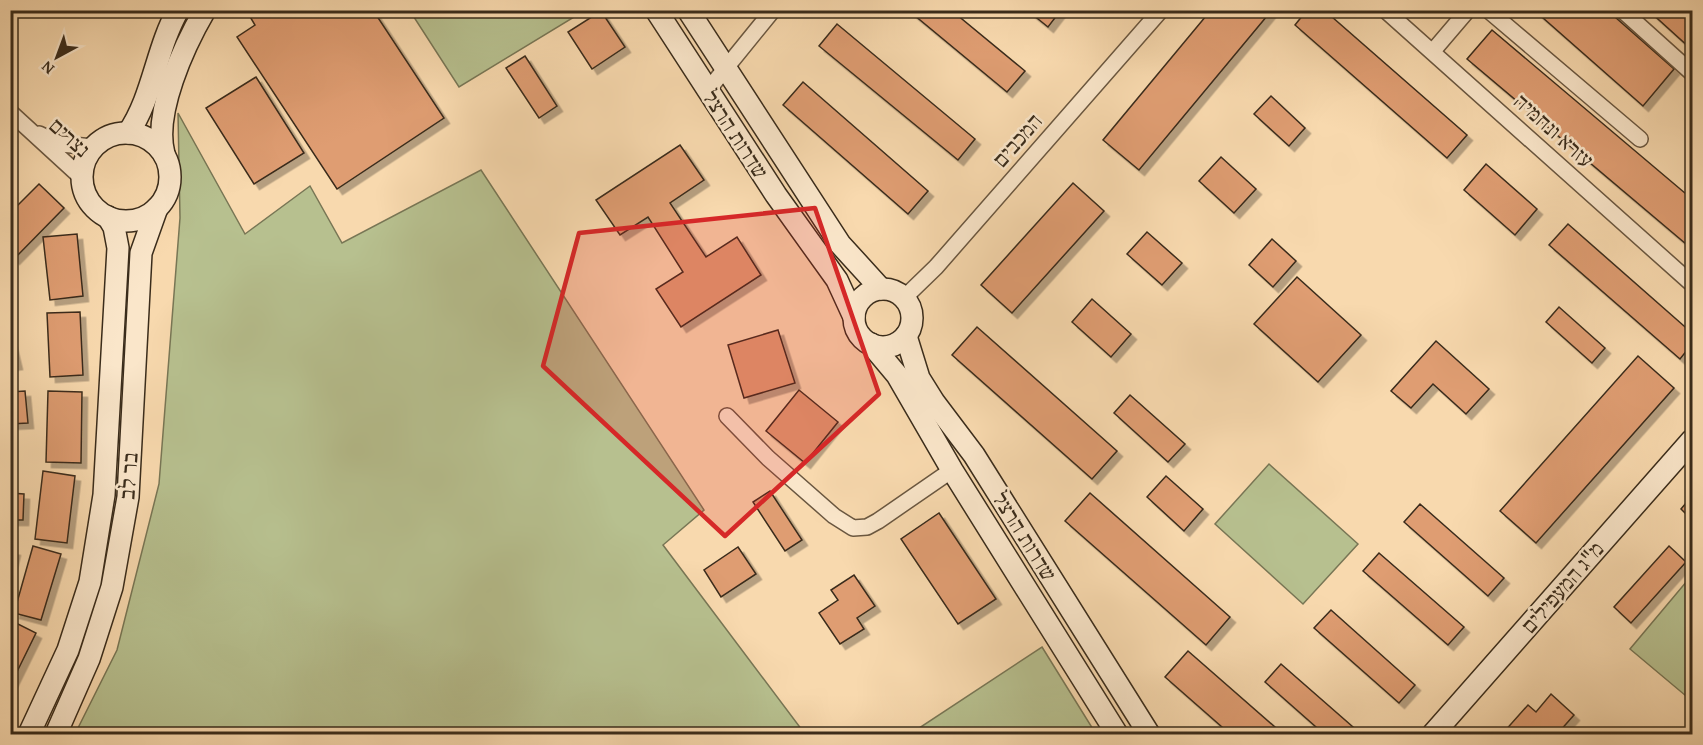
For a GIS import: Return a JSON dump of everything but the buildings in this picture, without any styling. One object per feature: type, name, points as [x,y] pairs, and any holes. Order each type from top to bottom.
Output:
[{"type":"street","points":[[128,133],[141,111],[154,65],[178,10]]},
{"type":"street","points":[[164,154],[150,140],[128,133],[110,135],[94,147],[83,165],[82,178],[86,195],[95,208],[108,217],[122,221],[138,220],[157,208],[169,189],[171,175],[160,133],[162,120],[176,73],[205,10]]},
{"type":"street","name":"שדרות הרצל","points":[[656,10],[776,195],[837,280],[854,317]]},
{"type":"street","name":"שדרות הרצל","points":[[688,10],[840,244],[881,290]]},
{"type":"street","points":[[708,90],[772,10]]},
{"type":"street","name":"המכבים","points":[[904,298],[936,267],[1161,10]]},
{"type":"street","name":"עזרא ונחמיה","points":[[1385,10],[1692,284]]},
{"type":"street","points":[[1432,51],[1468,10]]},
{"type":"street","points":[[1488,10],[1640,139]]},
{"type":"street","points":[[1622,10],[1692,73]]},
{"type":"street","name":"נצרים","points":[[10,112],[82,178]]},
{"type":"street","name":"נצרים","points":[[28,129],[60,144],[94,147]]},
{"type":"street","name":"בר לב","points":[[56,735],[90,658],[112,587],[128,497],[141,253],[157,208]]},
{"type":"street","name":"בר לב","points":[[29,735],[68,650],[86,593],[103,506],[118,248],[114,227],[108,217]]},
{"type":"street","points":[[881,290],[898,293],[904,298],[909,305],[912,321],[906,336],[890,346],[871,344],[859,333],[854,317],[865,295],[881,290]]},
{"type":"street","name":"שדרות הרצל","points":[[906,336],[919,378],[933,402],[974,455],[1149,735]]},
{"type":"street","name":"שדרות הרצל","points":[[871,344],[897,375],[952,470],[1117,735]]},
{"type":"street","points":[[726,416],[776,465],[834,516],[853,528],[867,527],[878,521],[952,470]]},
{"type":"street","name":"מ\"ג המעפילים","points":[[1432,735],[1692,440]]},
{"type":"highlighted area","points":[[815,208],[879,394],[725,536],[543,366],[579,233]]},
{"type":"green space","points":[[410,11],[584,11],[459,87]]},
{"type":"green space","points":[[178,113],[245,234],[310,186],[342,243],[481,170],[704,510],[663,545],[805,734],[75,734],[117,650],[159,484],[180,218]]},
{"type":"green space","points":[[1269,464],[1358,544],[1303,604],[1215,524]]},
{"type":"green space","points":[[1692,575],[1692,701],[1630,649]]},
{"type":"green space","points":[[1042,647],[1096,734],[910,734]]}]
